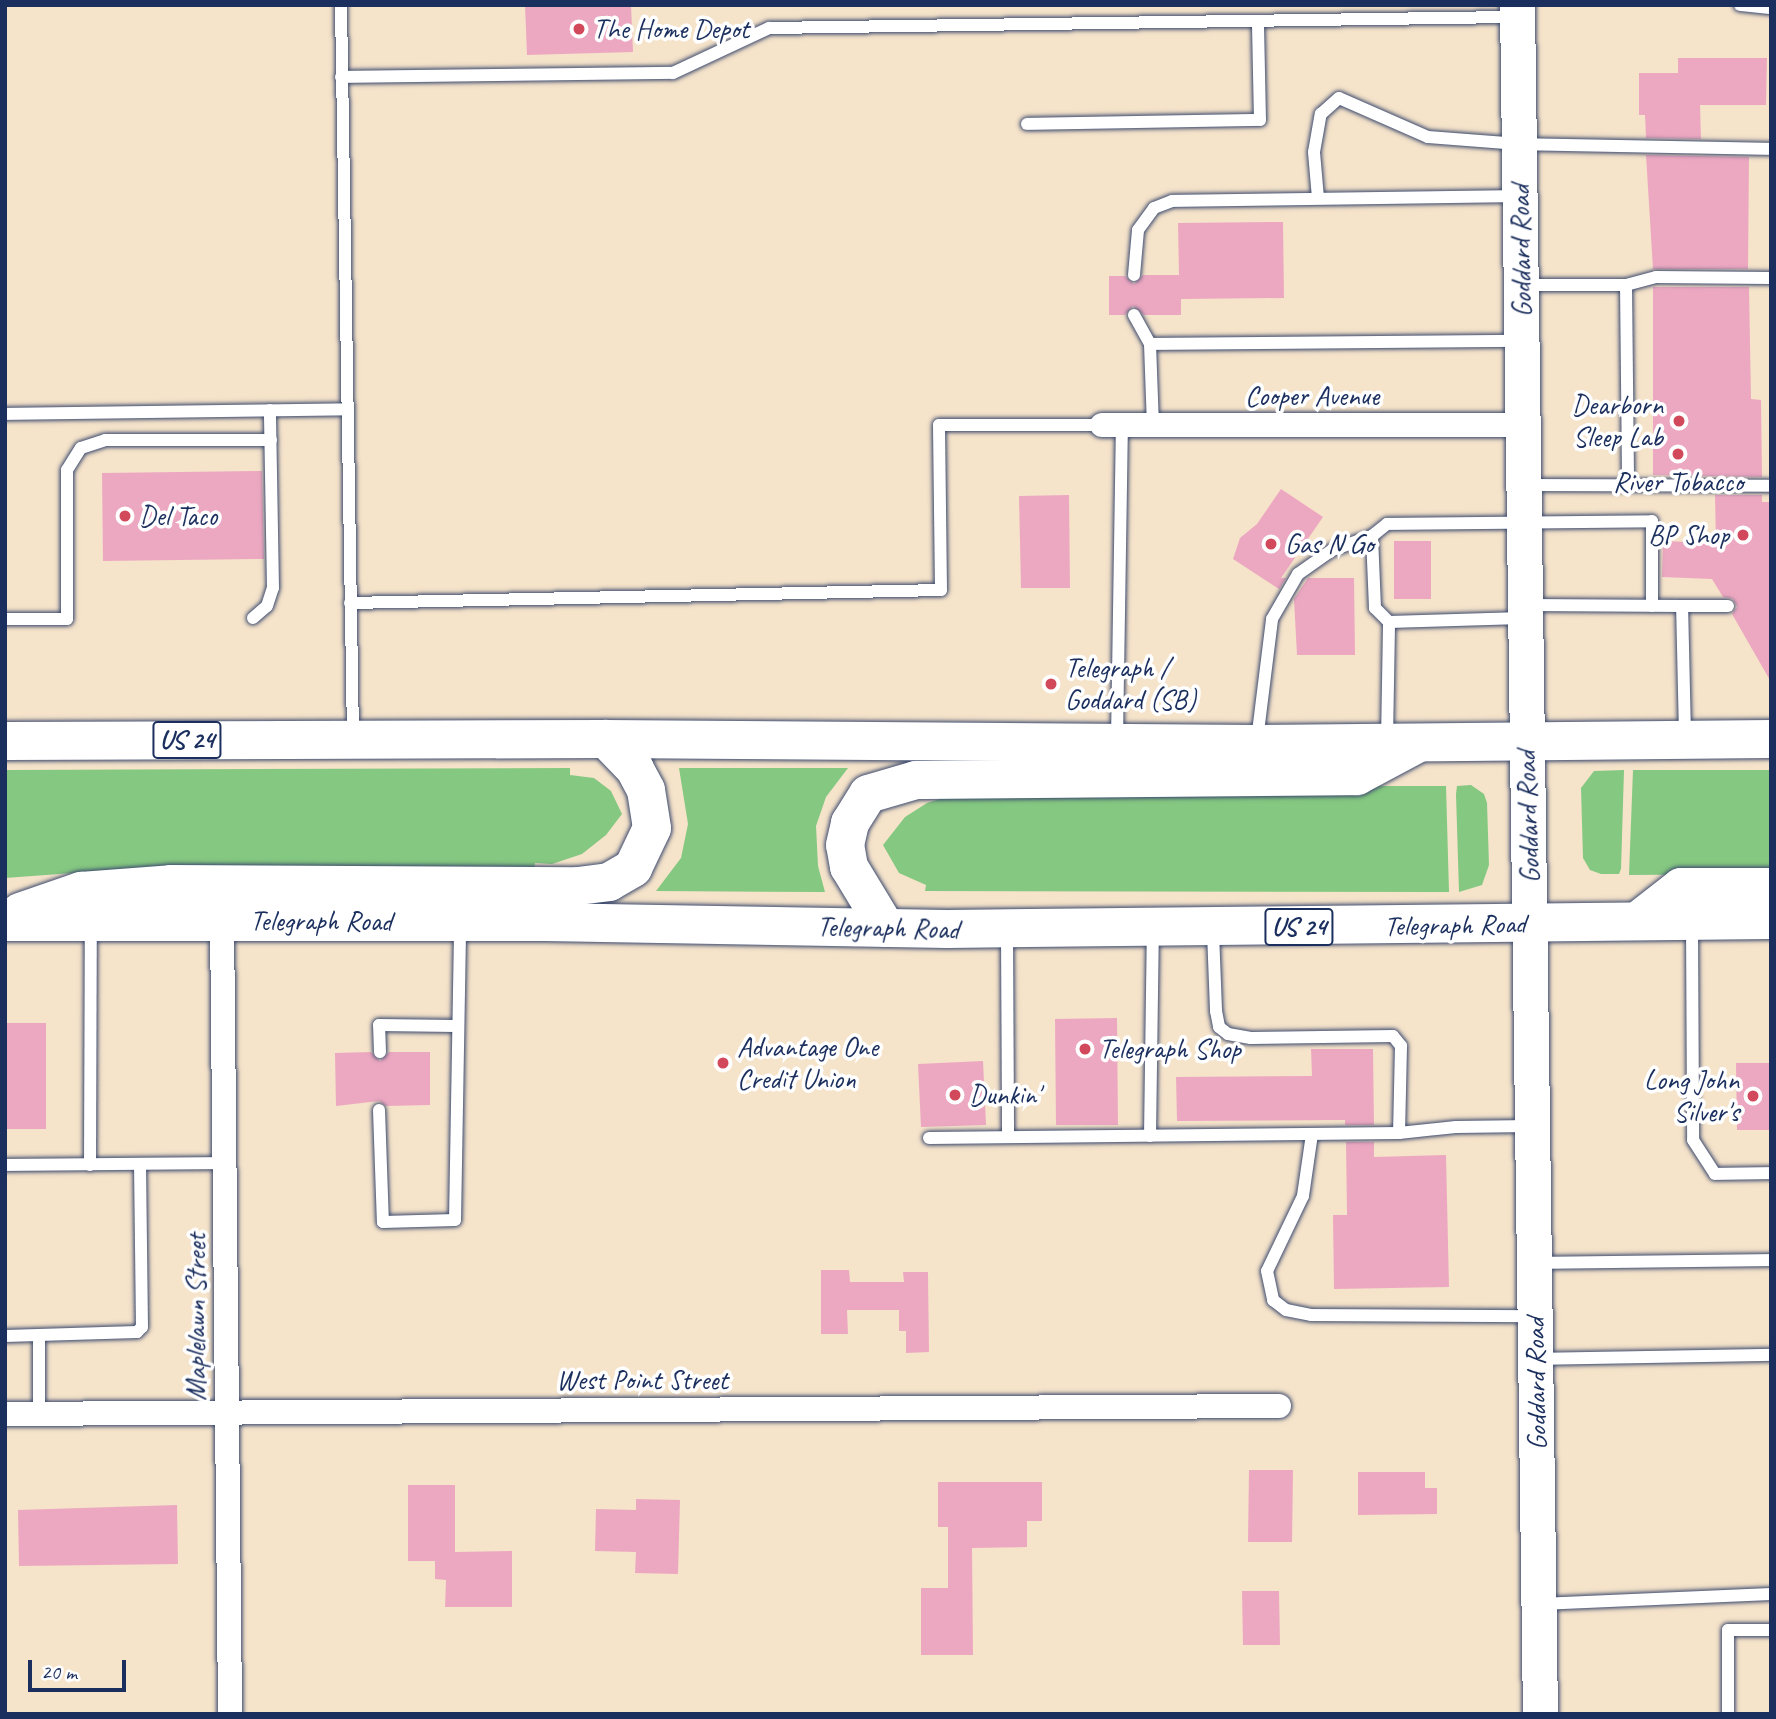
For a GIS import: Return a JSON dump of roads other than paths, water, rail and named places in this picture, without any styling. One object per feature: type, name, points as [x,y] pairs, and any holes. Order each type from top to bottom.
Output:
[{"type":"main road","name":"Goddard Road","points":[[1517,11],[1525,741],[1532,923],[1540,1714]]},
{"type":"main road","name":"US 24","points":[[5,741],[606,739],[1256,744],[1771,739]]},
{"type":"main road","points":[[5,920],[81,891],[171,884],[578,886],[609,882],[633,868],[652,828],[646,790],[635,769],[606,739]]},
{"type":"main road","points":[[886,928],[849,867],[845,845],[850,823],[868,794],[916,780],[1357,776],[1403,743]]},
{"type":"main road","points":[[1640,919],[1681,887],[1771,887]]},
{"type":"main road","name":"Telegraph Road","points":[[5,920],[460,921],[1007,929],[1532,923],[1640,919],[1771,920]]},
{"type":"street","name":"Cooper Avenue","points":[[1112,425],[1521,425]]},
{"type":"street","name":"Maplelawn Street","points":[[222,920],[230,1714]]},
{"type":"street","name":"West Point Street","points":[[5,1414],[1279,1406]]},
{"type":"lane","points":[[341,5],[353,740]]},
{"type":"lane","points":[[1332,5],[1333,20]]},
{"type":"lane","points":[[1740,5],[1771,9]]},
{"type":"lane","points":[[341,77],[673,74],[769,28],[1333,20],[1517,11]]},
{"type":"lane","points":[[1027,124],[1260,120],[1258,21]]},
{"type":"lane","points":[[1318,198],[1314,152],[1321,114],[1339,98],[1428,137],[1519,144],[1771,149]]},
{"type":"lane","points":[[1134,275],[1138,230],[1154,208],[1172,201],[1520,195]]},
{"type":"lane","points":[[1522,285],[1626,285],[1656,277],[1771,278]]},
{"type":"lane","points":[[1626,285],[1629,482]]},
{"type":"lane","points":[[1134,315],[1150,344],[1153,425]]},
{"type":"lane","points":[[1150,344],[1522,341]]},
{"type":"lane","points":[[5,414],[347,408]]},
{"type":"lane","points":[[253,618],[267,606],[273,588],[270,410]]},
{"type":"lane","points":[[350,603],[941,590],[939,425],[1112,425],[1117,743]]},
{"type":"lane","points":[[5,619],[67,619],[67,470],[81,448],[105,440],[271,440]]},
{"type":"lane","points":[[1256,744],[1272,619],[1298,573],[1332,550],[1372,536],[1387,524],[1629,482],[1661,489],[1771,486]]},
{"type":"lane","points":[[1522,502],[1652,521],[1652,606]]},
{"type":"lane","points":[[1372,536],[1374,608],[1390,621],[1524,611],[1728,606]]},
{"type":"lane","points":[[1682,606],[1685,738]]},
{"type":"lane","points":[[1390,621],[1403,743]]},
{"type":"lane","points":[[1692,919],[1693,1140],[1715,1174],[1771,1173]]},
{"type":"lane","points":[[379,1110],[383,1222],[455,1220],[456,1026],[460,921]]},
{"type":"lane","points":[[90,1165],[91,922]]},
{"type":"lane","points":[[1150,1136],[1154,928]]},
{"type":"lane","points":[[1213,928],[1219,1027],[1228,1034],[1251,1038],[1393,1036],[1401,1046],[1399,1133]]},
{"type":"lane","points":[[1007,929],[1008,1137]]},
{"type":"lane","points":[[380,1052],[379,1025],[456,1026]]},
{"type":"lane","points":[[929,1138],[1399,1133],[1455,1127],[1534,1126]]},
{"type":"lane","points":[[1312,1134],[1304,1196],[1267,1271],[1273,1300],[1286,1310],[1311,1315],[1536,1316]]},
{"type":"lane","points":[[5,1165],[224,1163]]},
{"type":"lane","points":[[5,1336],[137,1332],[142,1327],[140,1164]]},
{"type":"lane","points":[[1535,1263],[1771,1260]]},
{"type":"lane","points":[[39,1335],[39,1414]]},
{"type":"lane","points":[[1536,1359],[1771,1355]]},
{"type":"lane","points":[[1539,1604],[1771,1594]]},
{"type":"lane","points":[[1728,1714],[1728,1630],[1771,1630]]},
{"type":"place","name":"The Home Depot","points":[[579,29]]},
{"type":"place","name":"Dearborn Sleep Lab","points":[[1679,421]]},
{"type":"place","name":"River Tobacco","points":[[1678,454]]},
{"type":"place","name":"Del Taco","points":[[125,516]]},
{"type":"place","name":"BP Shop","points":[[1743,535]]},
{"type":"place","name":"Gas N Go","points":[[1271,544]]},
{"type":"place","name":"Telegraph / Goddard (SB)","points":[[1051,684]]},
{"type":"place","name":"Telegraph Shop","points":[[1085,1049]]},
{"type":"place","name":"Advantage One Credit Union","points":[[723,1063]]},
{"type":"place","name":"Dunkin'","points":[[955,1095]]},
{"type":"place","name":"Long John Silver's","points":[[1753,1096]]}]
